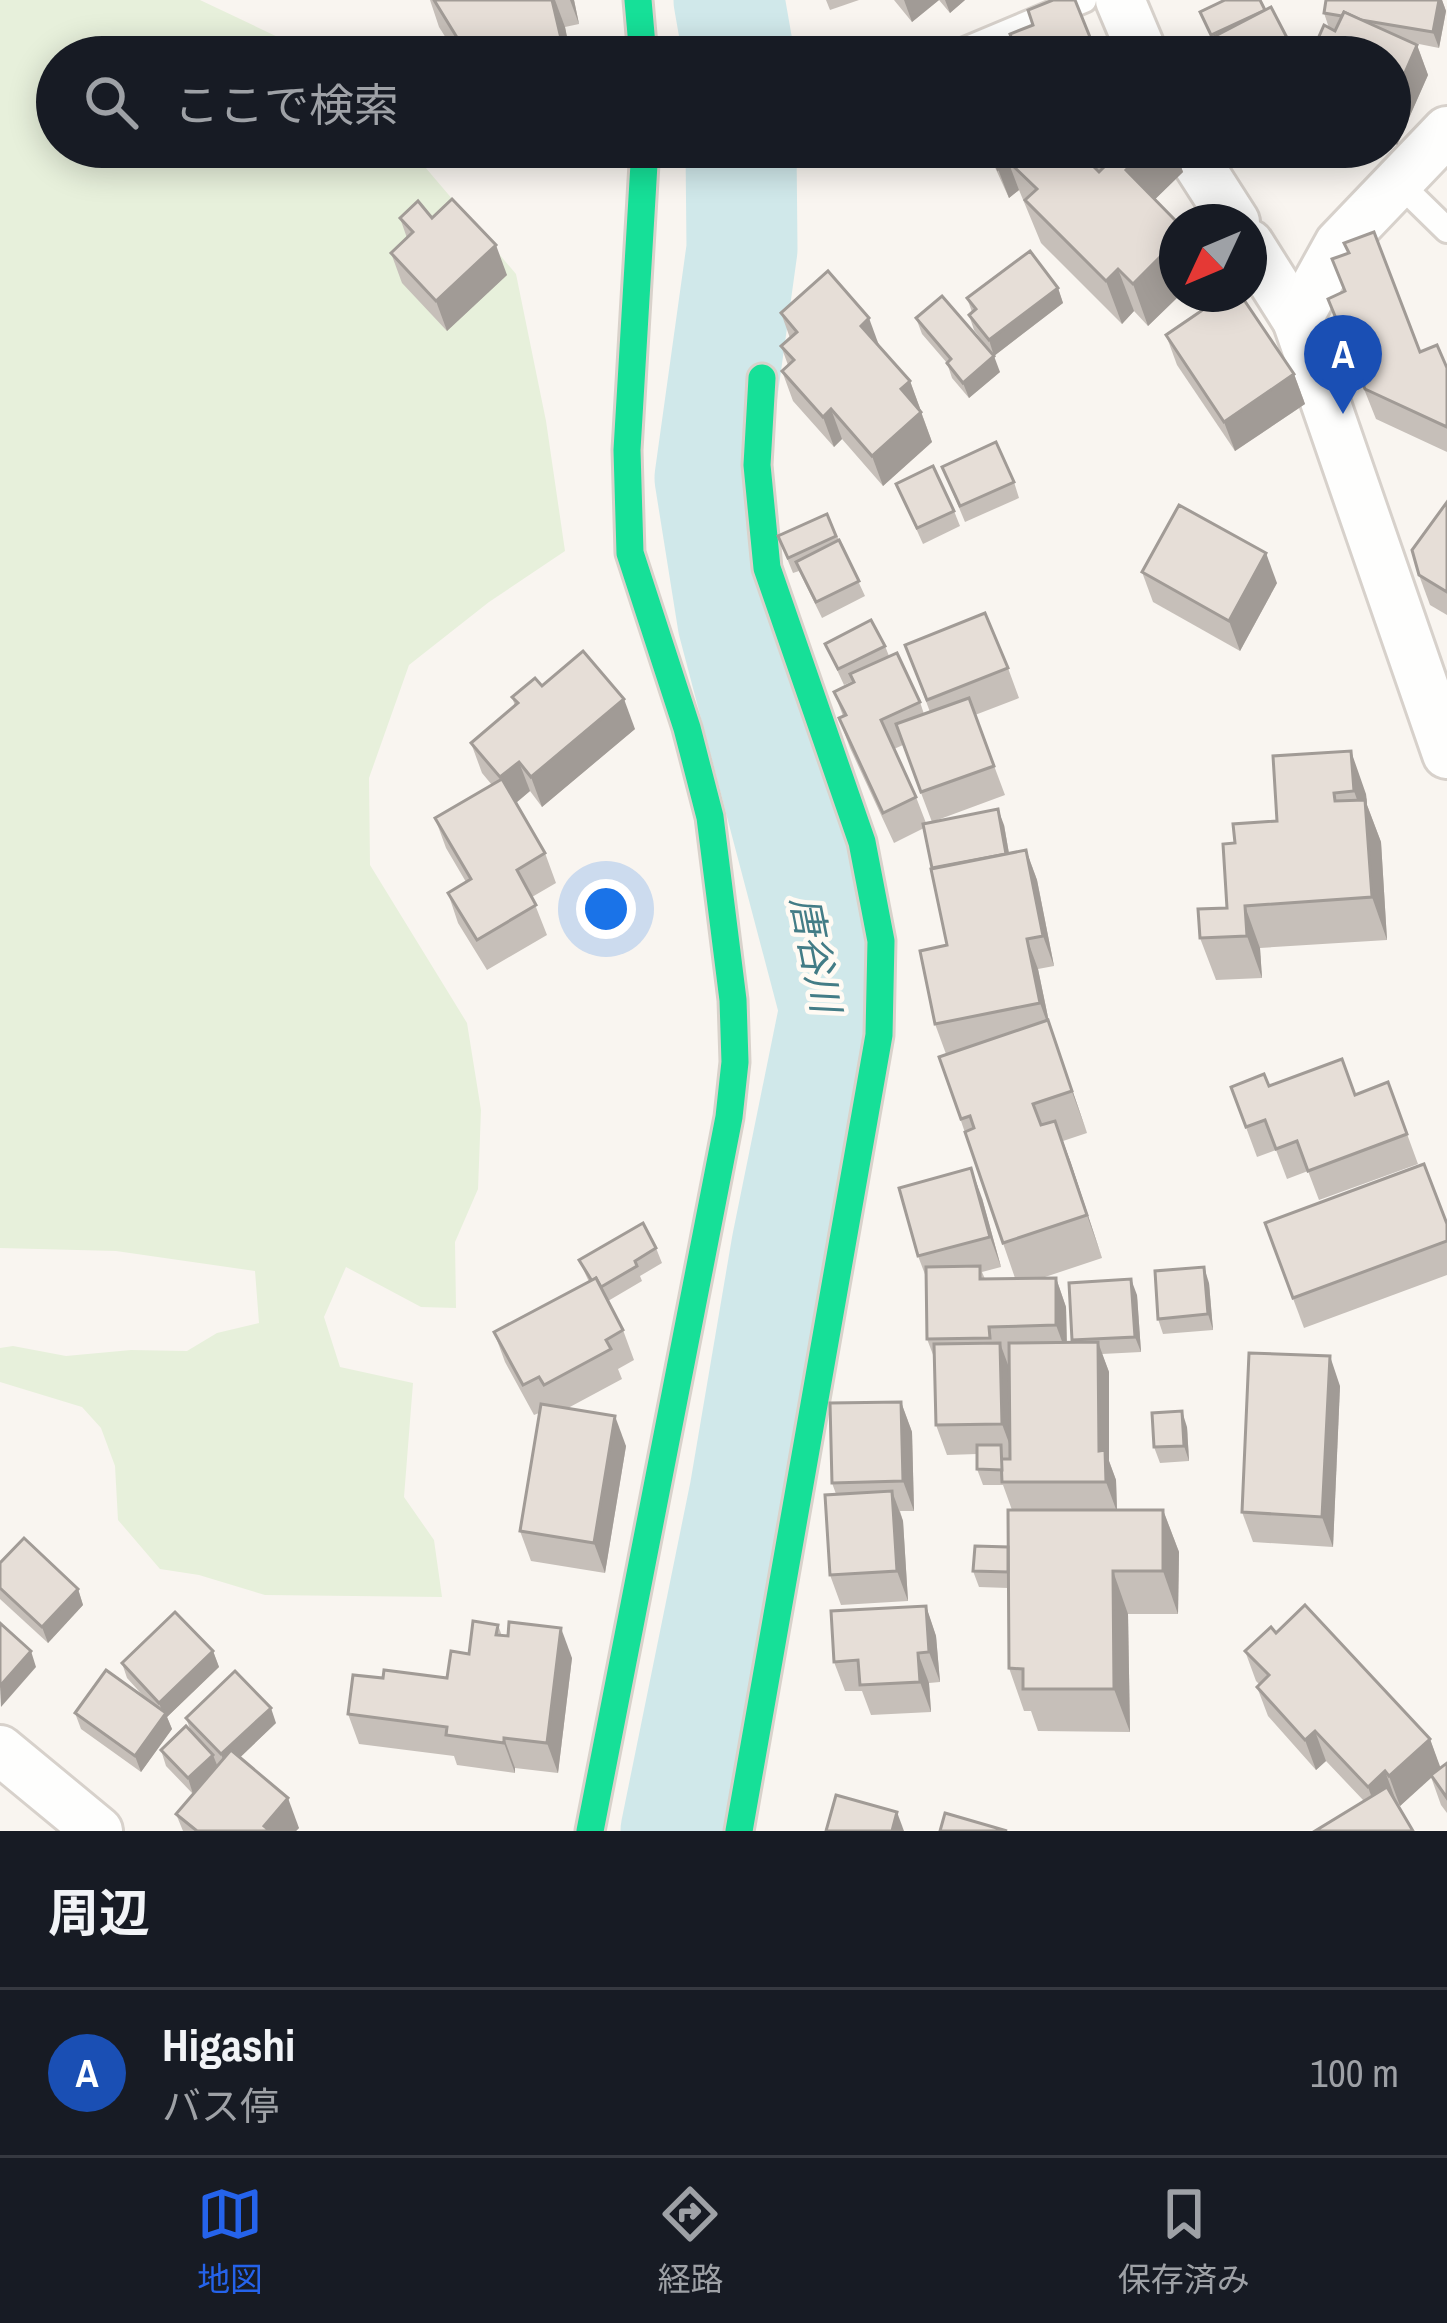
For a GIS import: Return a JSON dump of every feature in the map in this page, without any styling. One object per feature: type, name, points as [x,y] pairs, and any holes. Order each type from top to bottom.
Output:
[{"type":"street","points":[[638,0],[641,36]]},
{"type":"street","points":[[1120,0],[1135,36]]},
{"type":"street","points":[[1297,320],[1339,244],[1447,131]]},
{"type":"street","points":[[590,1831],[729,1117],[735,1062],[734,1000],[710,817],[687,728],[630,553],[627,450],[644,168]]},
{"type":"street","points":[[1200,168],[1223,204]]},
{"type":"street","points":[[1267,272],[1297,320],[1437,698],[1447,754]]},
{"type":"street","points":[[740,1831],[879,1035],[881,940],[862,842],[767,568],[757,465],[762,379]]},
{"type":"street","points":[[0,1750],[98,1831]]},
{"type":"lane","points":[[998,36],[1084,0]]},
{"type":"lane","points":[[1400,184],[1447,230]]},
{"type":"green space","points":[[0,0],[200,0],[276,36],[36,36],[36,168],[426,168],[516,274],[546,421],[565,551],[489,602],[409,665],[369,778],[370,865],[467,1023],[481,1110],[478,1189],[455,1242],[456,1308],[421,1307],[346,1267],[324,1317],[340,1367],[413,1383],[404,1497],[434,1540],[442,1597],[265,1595],[160,1569],[118,1520],[115,1466],[101,1428],[82,1407],[0,1382],[0,1348],[66,1356],[187,1351],[217,1333],[259,1323],[255,1271],[116,1251],[0,1248]]},
{"type":"building","points":[[434,0],[552,0],[560,36],[456,36]]},
{"type":"building","points":[[1053,0],[1075,0],[1090,36],[1011,36],[1033,25],[1028,10]]},
{"type":"building","points":[[1225,0],[1260,0],[1265,10],[1211,35],[1200,12]]},
{"type":"building","points":[[1326,0],[1439,0],[1433,32],[1361,20],[1344,12],[1342,16],[1324,13]]},
{"type":"building","points":[[1271,7],[1286,36],[1215,36]]},
{"type":"building","points":[[1344,12],[1397,36],[1319,36],[1324,25],[1335,31]]},
{"type":"building","points":[[1015,168],[1095,168],[1099,172],[1128,168],[1159,204],[1159,258],[1133,284],[1118,269],[1106,281],[1025,200],[1037,189]]},
{"type":"building","points":[[452,199],[496,245],[436,301],[391,253],[413,232],[400,218],[418,201],[432,218]]},
{"type":"building","points":[[1374,232],[1420,352],[1437,345],[1447,368],[1447,427],[1365,389],[1328,299],[1345,291],[1332,259],[1349,253],[1344,243]]},
{"type":"building","points":[[1030,251],[1058,288],[989,340],[969,315],[976,309],[967,298]]},
{"type":"building","points":[[828,271],[869,318],[861,326],[910,381],[901,389],[921,412],[872,456],[831,409],[823,417],[782,371],[794,360],[781,346],[797,332],[781,313]]},
{"type":"building","points":[[942,296],[994,356],[963,383],[947,363],[951,359],[916,318]]},
{"type":"building","points":[[1200,312],[1252,312],[1294,374],[1224,422],[1166,335]]},
{"type":"building","points":[[996,442],[1014,482],[960,506],[942,467]]},
{"type":"building","points":[[933,466],[954,511],[917,528],[896,484]]},
{"type":"building","points":[[1447,502],[1447,592],[1419,575],[1412,550]]},
{"type":"building","points":[[1179,505],[1266,553],[1229,621],[1142,572]]},
{"type":"building","points":[[827,514],[836,536],[788,558],[778,536]]},
{"type":"building","points":[[839,540],[859,581],[816,602],[796,562]]},
{"type":"building","points":[[985,613],[1008,668],[927,700],[905,645]]},
{"type":"building","points":[[871,620],[885,646],[838,669],[825,644]]},
{"type":"building","points":[[583,651],[624,699],[531,777],[519,762],[500,777],[471,743],[518,703],[512,697],[535,678],[542,686]]},
{"type":"building","points":[[897,653],[920,702],[881,720],[916,797],[883,813],[839,718],[846,715],[834,692],[854,682],[850,674]]},
{"type":"building","points":[[969,698],[994,766],[921,792],[896,724]]},
{"type":"building","points":[[1351,751],[1354,791],[1334,793],[1335,801],[1365,800],[1372,897],[1245,906],[1247,936],[1200,938],[1198,909],[1227,908],[1223,844],[1235,843],[1233,824],[1277,821],[1273,756]]},
{"type":"building","points":[[502,779],[545,853],[517,870],[536,905],[477,940],[448,893],[471,879],[435,818]]},
{"type":"building","points":[[998,809],[1006,854],[932,868],[923,824]]},
{"type":"building","points":[[1026,850],[1043,936],[1027,939],[1040,1003],[935,1024],[920,951],[947,945],[931,869]]},
{"type":"building","points":[[1048,1020],[1072,1091],[1033,1104],[1041,1125],[1055,1121],[1087,1215],[1003,1243],[965,1132],[974,1128],[970,1116],[961,1119],[939,1057]]},
{"type":"building","points":[[1342,1059],[1355,1095],[1388,1082],[1407,1134],[1308,1171],[1297,1141],[1276,1149],[1265,1120],[1246,1127],[1231,1087],[1264,1074],[1269,1086]]},
{"type":"building","points":[[1424,1164],[1447,1224],[1447,1241],[1293,1298],[1265,1223]]},
{"type":"building","points":[[971,1168],[990,1237],[918,1256],[899,1188]]},
{"type":"building","points":[[643,1223],[656,1248],[635,1261],[637,1266],[601,1287],[596,1278],[592,1281],[579,1260]]},
{"type":"building","points":[[980,1266],[980,1279],[1056,1278],[1056,1325],[989,1327],[990,1338],[927,1339],[926,1267]]},
{"type":"building","points":[[1204,1267],[1208,1314],[1158,1319],[1155,1271]]},
{"type":"building","points":[[596,1278],[623,1330],[606,1340],[611,1349],[544,1385],[539,1377],[523,1385],[494,1332]]},
{"type":"building","points":[[1131,1279],[1135,1337],[1072,1340],[1069,1283]]},
{"type":"building","points":[[1098,1342],[1099,1451],[1105,1450],[1106,1482],[1002,1482],[1001,1459],[1010,1459],[1009,1343]]},
{"type":"building","points":[[1000,1343],[1002,1424],[936,1425],[934,1344]]},
{"type":"building","points":[[1249,1353],[1330,1356],[1322,1517],[1242,1512]]},
{"type":"building","points":[[901,1402],[903,1481],[832,1483],[830,1403]]},
{"type":"building","points":[[541,1404],[615,1416],[594,1543],[520,1531]]},
{"type":"building","points":[[1182,1411],[1184,1446],[1154,1447],[1152,1413]]},
{"type":"building","points":[[977,1445],[1001,1445],[1002,1470],[977,1469]]},
{"type":"building","points":[[892,1491],[897,1571],[830,1575],[825,1495]]},
{"type":"building","points":[[1008,1510],[1163,1510],[1163,1571],[1113,1571],[1114,1689],[1023,1689],[1023,1669],[1009,1668]]},
{"type":"building","points":[[24,1538],[78,1589],[42,1627],[0,1588],[0,1563]]},
{"type":"building","points":[[975,1546],[1008,1547],[1008,1572],[973,1571]]},
{"type":"building","points":[[1305,1605],[1430,1739],[1389,1776],[1385,1771],[1368,1787],[1315,1731],[1305,1740],[1257,1687],[1269,1675],[1245,1651],[1271,1627],[1276,1633]]},
{"type":"building","points":[[926,1606],[929,1652],[918,1653],[920,1682],[860,1685],[858,1660],[834,1662],[831,1611]]},
{"type":"building","points":[[175,1612],[213,1651],[159,1703],[122,1663]]},
{"type":"building","points":[[473,1621],[498,1625],[496,1635],[508,1636],[509,1622],[561,1628],[547,1743],[446,1735],[447,1727],[348,1714],[353,1675],[383,1678],[384,1670],[447,1678],[451,1651],[469,1654]]},
{"type":"building","points":[[0,1623],[31,1651],[0,1686]]},
{"type":"building","points":[[106,1670],[166,1713],[135,1756],[75,1713]]},
{"type":"building","points":[[235,1671],[271,1708],[221,1754],[186,1718]]},
{"type":"building","points":[[186,1726],[213,1755],[188,1778],[161,1750]]},
{"type":"building","points":[[231,1750],[288,1798],[264,1826],[270,1831],[197,1831],[176,1814]]},
{"type":"building","points":[[1447,1763],[1447,1798],[1431,1775]]},
{"type":"building","points":[[1387,1787],[1413,1831],[1315,1831]]},
{"type":"building","points":[[836,1795],[897,1812],[892,1831],[826,1831]]},
{"type":"building","points":[[945,1813],[1007,1831],[940,1831]]},
{"type":"waterway","name":"唐谷川","points":[[729,0],[735,36]]},
{"type":"waterway","name":"唐谷川","points":[[676,1831],[835,1009],[733,622],[710,478],[742,249],[741,168]]},
{"type":"traffic: fast","points":[[638,0],[641,36]]},
{"type":"traffic: fast","points":[[590,1831],[729,1117],[735,1062],[733,1000],[710,817],[687,728],[630,553],[627,450],[644,168]]},
{"type":"traffic: fast","points":[[739,1831],[879,1035],[881,941],[862,842],[767,568],[757,465],[762,378]]},
{"type":"place","name":"Higashi","points":[[1343,414]]}]
